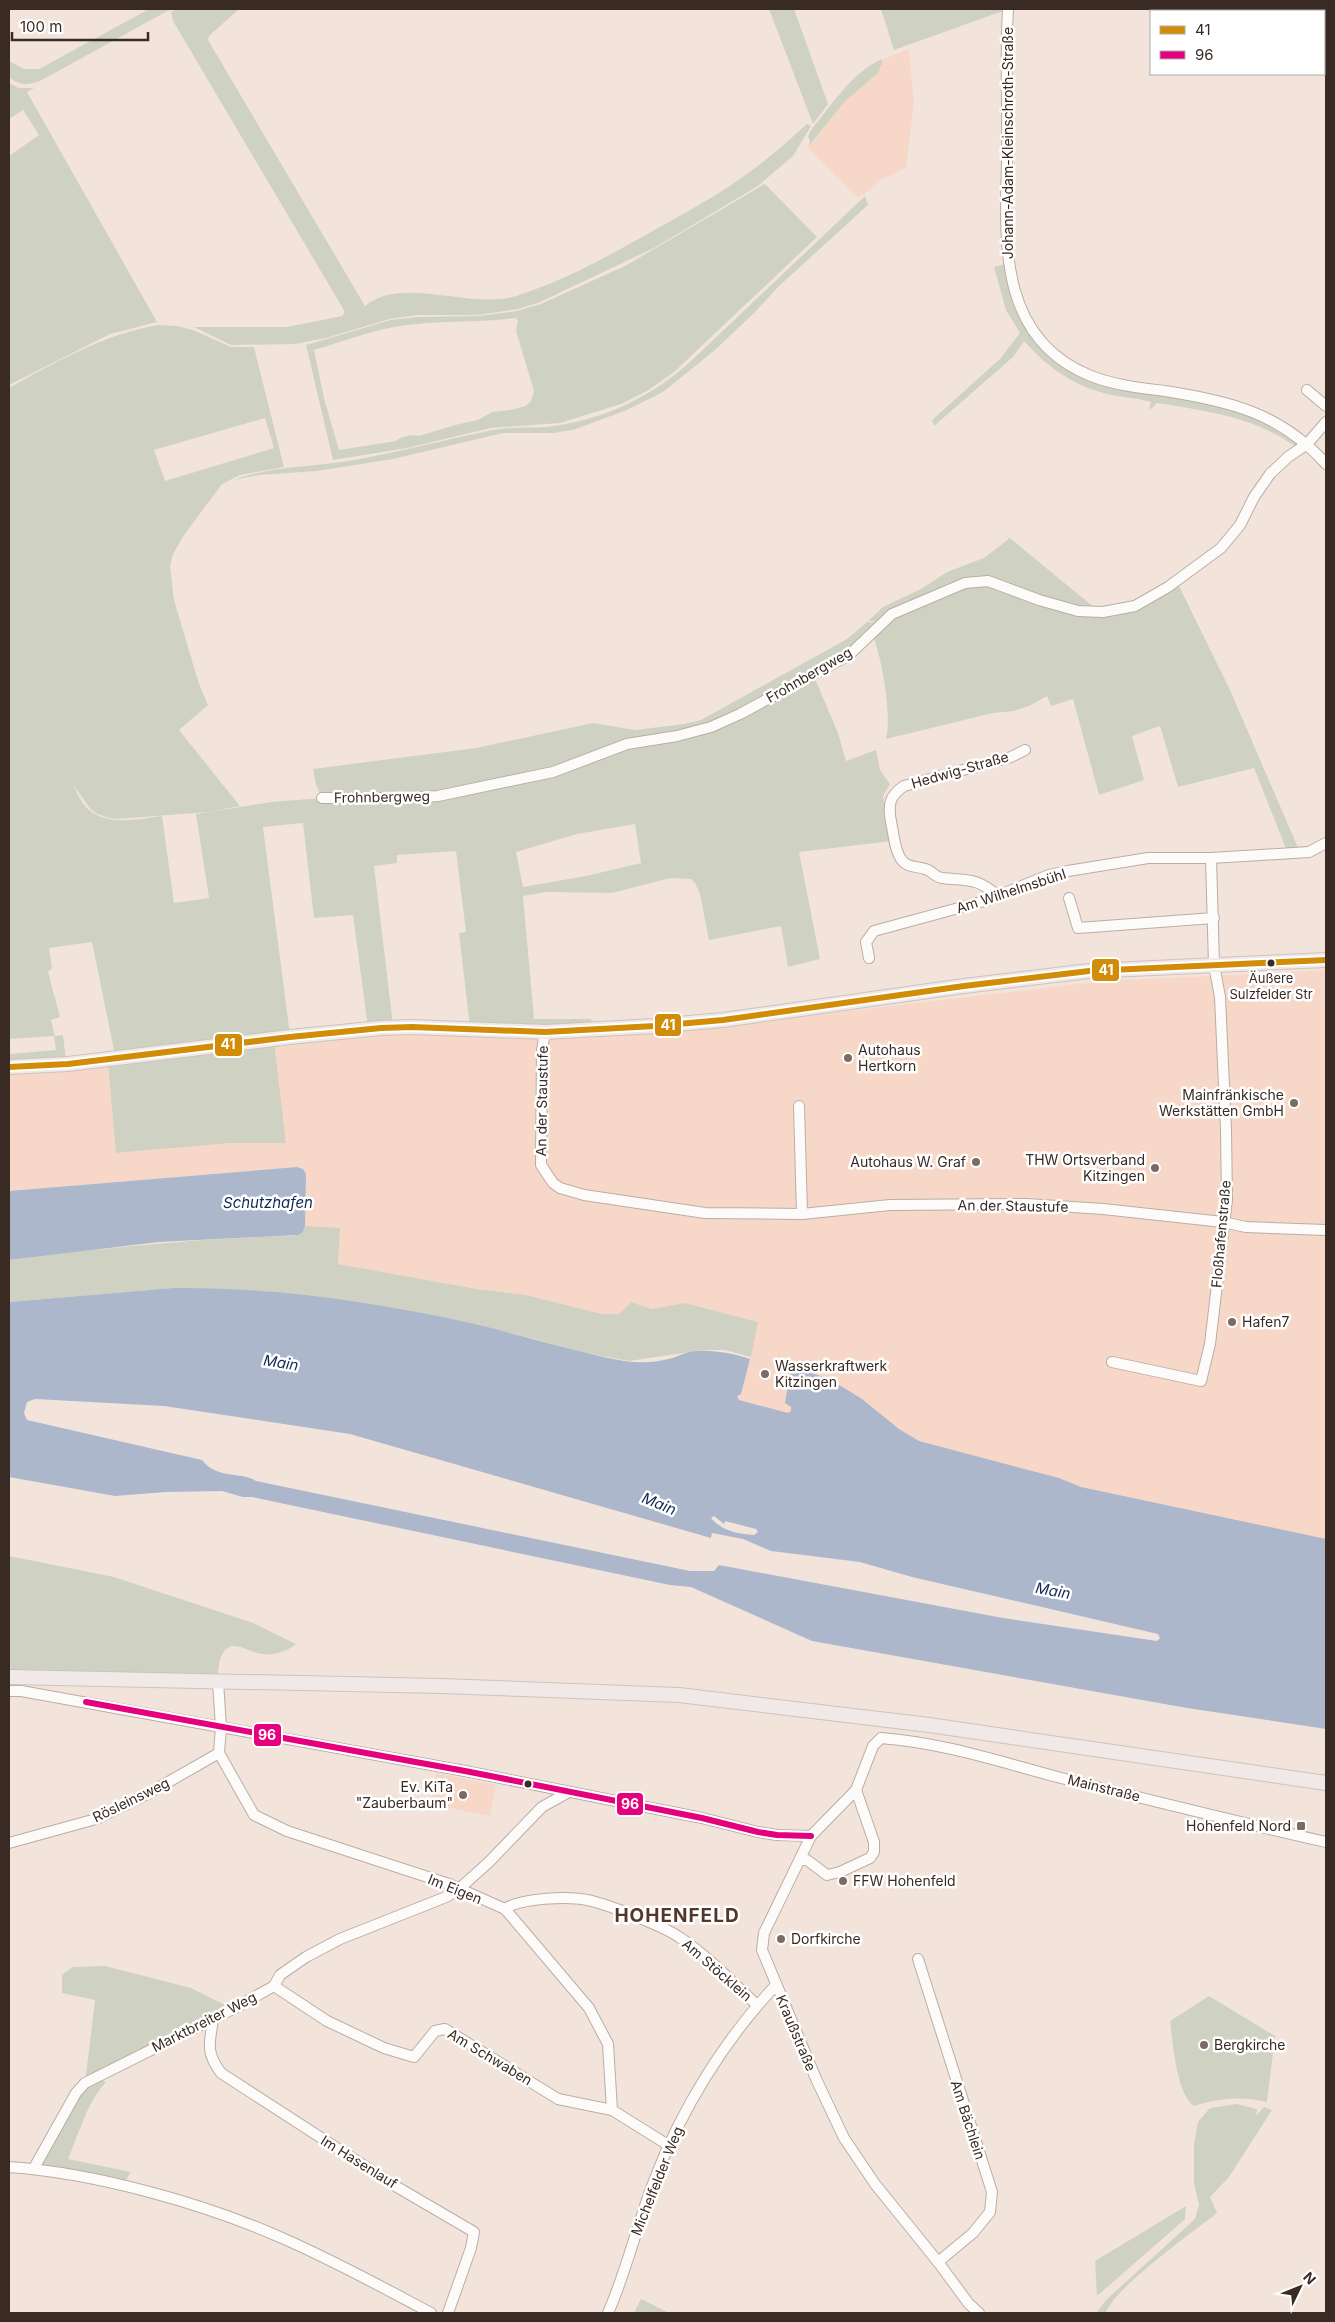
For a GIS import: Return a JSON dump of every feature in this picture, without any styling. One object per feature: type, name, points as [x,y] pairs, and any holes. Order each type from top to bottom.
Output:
[{"type":"main road","points":[[9,1068],[68,1064],[290,1037],[412,1027],[545,1032],[723,1020],[964,986],[1089,971],[1326,960]]},
{"type":"main road","points":[[9,1677],[598,1690],[679,1694],[929,1725],[1326,1783]]},
{"type":"street","name":"Johann-Adam-Kleinschroth-Straße","points":[[1008,9],[1006,198],[1008,263],[1015,295],[1031,328],[1050,350],[1074,368],[1091,376],[1115,383],[1230,403],[1278,423],[1307,444],[1326,464]]},
{"type":"street","points":[[1307,390],[1326,406]]},
{"type":"street","name":"Frohnbergweg","points":[[322,798],[417,798],[438,796],[553,772],[628,744],[711,727],[740,714],[849,655],[892,614],[966,582],[988,582],[1078,611],[1103,612],[1134,606],[1162,591],[1221,548],[1240,524],[1254,496],[1270,474],[1283,461],[1307,444],[1326,422]]},
{"type":"street","name":"Hedwig-Straße","points":[[998,896],[985,884],[971,879],[940,878],[924,869],[908,866],[897,852],[889,810],[890,799],[894,792],[904,786],[1011,757],[1025,750]]},
{"type":"street","name":"Am Wilhelmsbühl","points":[[868,958],[866,942],[874,932],[998,896],[1049,875],[1148,858],[1211,858],[1309,852],[1326,843]]},
{"type":"street","name":"Floßhafenstraße","points":[[1112,1362],[1201,1381],[1210,1344],[1227,1200],[1220,997],[1214,966],[1211,858]]},
{"type":"street","points":[[1070,898],[1078,928],[1214,918]]},
{"type":"street","name":"An der Staustufe","points":[[545,1032],[542,1050],[540,1156],[544,1172],[553,1183],[560,1188],[584,1195],[658,1208],[705,1213],[802,1214],[883,1206],[1027,1204],[1103,1209],[1224,1222],[1246,1227],[1326,1230]]},
{"type":"street","points":[[799,1106],[802,1214]]},
{"type":"street","points":[[218,1682],[221,1727],[219,1753]]},
{"type":"street","points":[[9,1690],[465,1771],[758,1832],[811,1836]]},
{"type":"street","name":"Kraußstraße","points":[[881,1738],[873,1746],[856,1790],[811,1836],[764,1933],[762,1950],[844,2138],[875,2184],[938,2262],[968,2304],[979,2313]]},
{"type":"street","name":"Mainstraße","points":[[881,1738],[911,1740],[972,1752],[1077,1782],[1326,1842]]},
{"type":"street","name":"Rösleinsweg","points":[[9,1843],[96,1819],[149,1793],[219,1753]]},
{"type":"street","name":"Im Eigen","points":[[219,1753],[254,1815],[286,1832],[459,1889],[505,1909],[589,2008],[604,2036],[608,2044],[612,2110]]},
{"type":"street","points":[[801,1860],[807,1860],[827,1875],[840,1872],[870,1858],[874,1852],[874,1842],[856,1790]]},
{"type":"street","name":"Marktbreiter Weg","points":[[34,2168],[76,2094],[85,2083],[187,2031],[213,2020],[274,1986],[280,1975],[306,1957],[340,1939],[446,1897],[459,1889],[489,1862],[542,1807],[570,1792]]},
{"type":"street","name":"Am Stöcklein","points":[[505,1909],[511,1905],[531,1899],[587,1900],[621,1911],[678,1936],[757,2005]]},
{"type":"street","name":"Am Bächlein","points":[[918,1959],[992,2192],[990,2212],[972,2233],[938,2262]]},
{"type":"street","name":"Michelfelder Weg","points":[[608,2313],[620,2286],[633,2240],[668,2145],[692,2099],[729,2044],[757,2005],[776,1985]]},
{"type":"street","name":"Am Schwaben","points":[[274,1986],[327,2021],[384,2048],[414,2057],[435,2031],[444,2029],[558,2099],[612,2110]]},
{"type":"street","name":"Im Hasenlauf","points":[[213,2020],[209,2042],[211,2060],[221,2073],[397,2186],[474,2232],[471,2248],[448,2313]]},
{"type":"street","points":[[612,2110],[668,2145]]},
{"type":"street","points":[[9,2167],[34,2168],[143,2191],[228,2217],[281,2238],[331,2261],[431,2313]]},
{"type":"shaded area","points":[[909,49],[914,103],[906,168],[881,180],[859,198],[808,148],[845,101],[881,68],[882,59]]},
{"type":"shaded area","points":[[1326,970],[1326,1545],[1092,1493],[733,1400],[750,1359],[758,1322],[685,1303],[652,1309],[631,1302],[619,1314],[602,1314],[526,1295],[477,1289],[338,1264],[340,1228],[305,1226],[306,1174],[297,1167],[9,1191],[9,1071],[108,1062],[117,1153],[231,1143],[286,1143],[274,1041],[371,1032],[486,1036],[779,1019],[1104,981]]},
{"type":"shaded area","name":"Ev. KiTa \"Zauberbaum\"","points":[[436,1773],[496,1785],[490,1816],[430,1804]]},
{"type":"green space","points":[[149,9],[171,9],[40,81],[24,84],[9,77],[9,61],[24,69],[39,69]]},
{"type":"green space","points":[[177,9],[239,9],[209,36],[208,40],[365,306],[380,297],[398,293],[498,299],[516,296],[551,283],[601,260],[727,188],[755,168],[807,124],[811,126],[793,156],[758,186],[654,248],[540,302],[518,309],[477,315],[417,315],[390,319],[326,338],[295,344],[231,345],[194,327],[287,327],[342,316],[345,312],[173,21],[171,12]]},
{"type":"green space","points":[[769,9],[794,9],[828,104],[813,124]]},
{"type":"green space","points":[[881,9],[1003,9],[1003,11],[894,50]]},
{"type":"green space","points":[[882,59],[878,73],[845,101],[809,146],[810,141],[808,137],[811,130],[843,90],[861,72]]},
{"type":"green space","points":[[9,83],[19,88],[34,88],[27,92],[157,322],[110,334],[9,385],[9,156],[39,135],[23,110],[9,119]]},
{"type":"green space","points":[[765,184],[817,237],[674,372],[647,391],[621,404],[560,423],[491,428],[407,448],[333,460],[306,345],[391,320],[417,317],[478,316],[517,311],[541,304],[625,266]],"holes":[[[515,318],[518,320],[516,331],[534,391],[531,401],[526,406],[492,412],[478,420],[419,436],[407,436],[396,441],[339,450],[324,398],[314,350],[372,332],[407,325]]]},
{"type":"green space","points":[[865,196],[868,205],[778,287],[715,350],[663,392],[627,410],[573,430],[553,433],[503,433],[393,459],[317,471],[259,475],[234,480],[260,472],[361,459],[493,430],[546,427],[573,423],[626,405],[659,386],[689,363]]},
{"type":"green space","points":[[1006,264],[1019,312],[1074,371],[1237,408],[1257,415],[1303,444],[1298,448],[1281,437],[1247,422],[1213,413],[1157,403],[1149,411],[1151,402],[1099,392],[1074,382],[1043,360],[1024,341],[1013,357],[934,426],[932,420],[1000,359],[1020,333],[1006,310],[994,267]]},
{"type":"green space","points":[[158,325],[177,326],[193,330],[231,347],[254,347],[284,467],[240,475],[222,484],[184,535],[173,554],[170,566],[174,600],[199,684],[208,705],[179,730],[240,806],[208,812],[117,819],[94,812],[74,787],[87,808],[97,815],[105,818],[124,820],[162,816],[174,903],[209,898],[196,814],[271,802],[322,798],[316,785],[313,769],[476,748],[593,723],[635,730],[701,720],[847,639],[867,622],[879,623],[855,649],[813,674],[838,733],[846,761],[876,750],[880,770],[890,784],[883,796],[892,841],[799,852],[820,959],[788,967],[781,926],[709,940],[700,894],[691,879],[670,878],[612,893],[547,892],[523,896],[534,1019],[591,1019],[594,1027],[470,1027],[459,933],[466,932],[456,851],[397,855],[397,863],[374,866],[393,1025],[368,1028],[353,915],[314,918],[303,823],[263,827],[290,1035],[115,1055],[92,942],[49,948],[52,968],[48,972],[60,1017],[51,1020],[55,1036],[63,1035],[66,1061],[9,1066],[9,1054],[56,1050],[54,1036],[9,1039],[9,388],[81,350],[138,329]],"holes":[[[265,418],[274,448],[165,481],[154,450]],[[635,824],[641,863],[586,876],[523,887],[516,852],[577,834]]]},
{"type":"green space","points":[[1010,538],[1096,609],[1116,607],[1130,601],[1129,604],[1134,604],[1100,611],[1066,607],[1022,595],[1044,603],[1091,612],[1120,610],[1148,600],[1177,582],[1230,690],[1299,850],[1287,851],[1254,768],[1178,787],[1160,726],[1132,736],[1144,780],[1099,795],[1073,699],[1051,706],[1047,696],[1029,706],[1014,711],[993,713],[886,739],[888,728],[887,701],[879,657],[872,633],[892,614],[932,597],[930,596],[893,612],[880,622],[868,621],[883,607],[921,589],[947,572],[984,558]]},
{"type":"green space","points":[[274,1041],[286,1143],[231,1143],[116,1153],[108,1062]]},
{"type":"green space","points":[[305,1226],[340,1228],[338,1264],[477,1289],[526,1295],[602,1314],[619,1314],[631,1302],[652,1309],[685,1303],[758,1322],[751,1357],[725,1350],[704,1350],[629,1361],[585,1353],[516,1334],[263,1291],[173,1288],[9,1302],[9,1260],[151,1244],[293,1236],[303,1232]]},
{"type":"green space","points":[[9,1556],[114,1577],[253,1623],[296,1644],[276,1654],[259,1653],[235,1646],[229,1647],[222,1654],[220,1660],[218,1682],[9,1677]]},
{"type":"green space","points":[[105,1966],[191,1988],[233,2009],[95,2077],[106,2082],[99,2090],[84,2119],[68,2159],[131,2172],[122,2186],[34,2168],[85,2083],[95,2000],[62,1993],[62,1975],[73,1967]]},
{"type":"green space","points":[[1209,1996],[1275,2036],[1267,2102],[1230,2099],[1194,2106],[1188,2100],[1176,2067],[1170,2021]]},
{"type":"green space","points":[[1237,2104],[1257,2109],[1256,2116],[1264,2107],[1272,2110],[1229,2177],[1210,2197],[1217,2213],[1173,2246],[1138,2276],[1123,2290],[1106,2313],[1096,2313],[1106,2300],[1195,2219],[1199,2205],[1194,2184],[1194,2144],[1198,2122],[1210,2108]]},
{"type":"green space","points":[[1186,2206],[1185,2219],[1097,2296],[1095,2261]]},
{"type":"green space","points":[[641,2299],[669,2313],[634,2313]]},
{"type":"water","name":"Schutzhafen","points":[[297,1167],[303,1169],[306,1174],[305,1226],[303,1232],[298,1235],[159,1242],[9,1260],[9,1191]]},
{"type":"water","name":"Main","points":[[173,1288],[247,1290],[320,1297],[430,1314],[624,1361],[654,1362],[698,1351],[726,1353],[750,1359],[741,1394],[737,1396],[739,1400],[788,1413],[791,1411],[791,1407],[785,1403],[791,1368],[818,1375],[841,1386],[862,1399],[899,1429],[919,1441],[1059,1478],[1081,1487],[1326,1539],[1326,1729],[1187,1708],[812,1641],[691,1587],[670,1585],[252,1497],[243,1497],[222,1491],[166,1492],[115,1496],[9,1477],[9,1302]],"holes":[[[35,1399],[164,1406],[350,1434],[711,1538],[712,1533],[743,1539],[771,1551],[860,1562],[912,1577],[1158,1634],[1160,1638],[1157,1641],[1003,1618],[719,1565],[714,1571],[690,1571],[256,1481],[243,1476],[222,1473],[208,1466],[202,1460],[27,1420],[24,1413],[27,1402]],[[714,1516],[724,1524],[725,1521],[756,1529],[758,1532],[754,1535],[731,1531],[715,1522],[711,1518]]]},
{"type":"transit line","name":"41","points":[[9,1067],[68,1064],[381,1028],[412,1027],[545,1032],[655,1026],[723,1020],[964,986],[1089,971],[1326,960]]},
{"type":"transit line","name":"96","points":[[86,1702],[465,1771],[702,1818],[758,1832],[777,1835],[811,1836]]},
{"type":"place","name":"Äußere Sulzfelder Str","points":[[1271,963]]},
{"type":"place","name":"Autohaus Hertkorn","points":[[848,1058]]},
{"type":"place","name":"Mainfränkische Werkstätten GmbH","points":[[1294,1103]]},
{"type":"place","name":"Autohaus W. Graf","points":[[976,1162]]},
{"type":"place","name":"THW Ortsverband Kitzingen","points":[[1155,1168]]},
{"type":"place","name":"Hafen7","points":[[1232,1322]]},
{"type":"place","name":"Wasserkraftwerk Kitzingen","points":[[765,1374]]},
{"type":"place","name":"Ev. KiTa \"Zauberbaum\"","points":[[463,1795]]},
{"type":"place","name":"Hohenfeld Nord","points":[[1301,1826]]},
{"type":"place","name":"FFW Hohenfeld","points":[[843,1881]]},
{"type":"place","name":"Dorfkirche","points":[[781,1939]]},
{"type":"place","name":"Bergkirche","points":[[1204,2045]]},
{"type":"district","name":"HOHENFELD","points":[[677,1915]]}]
